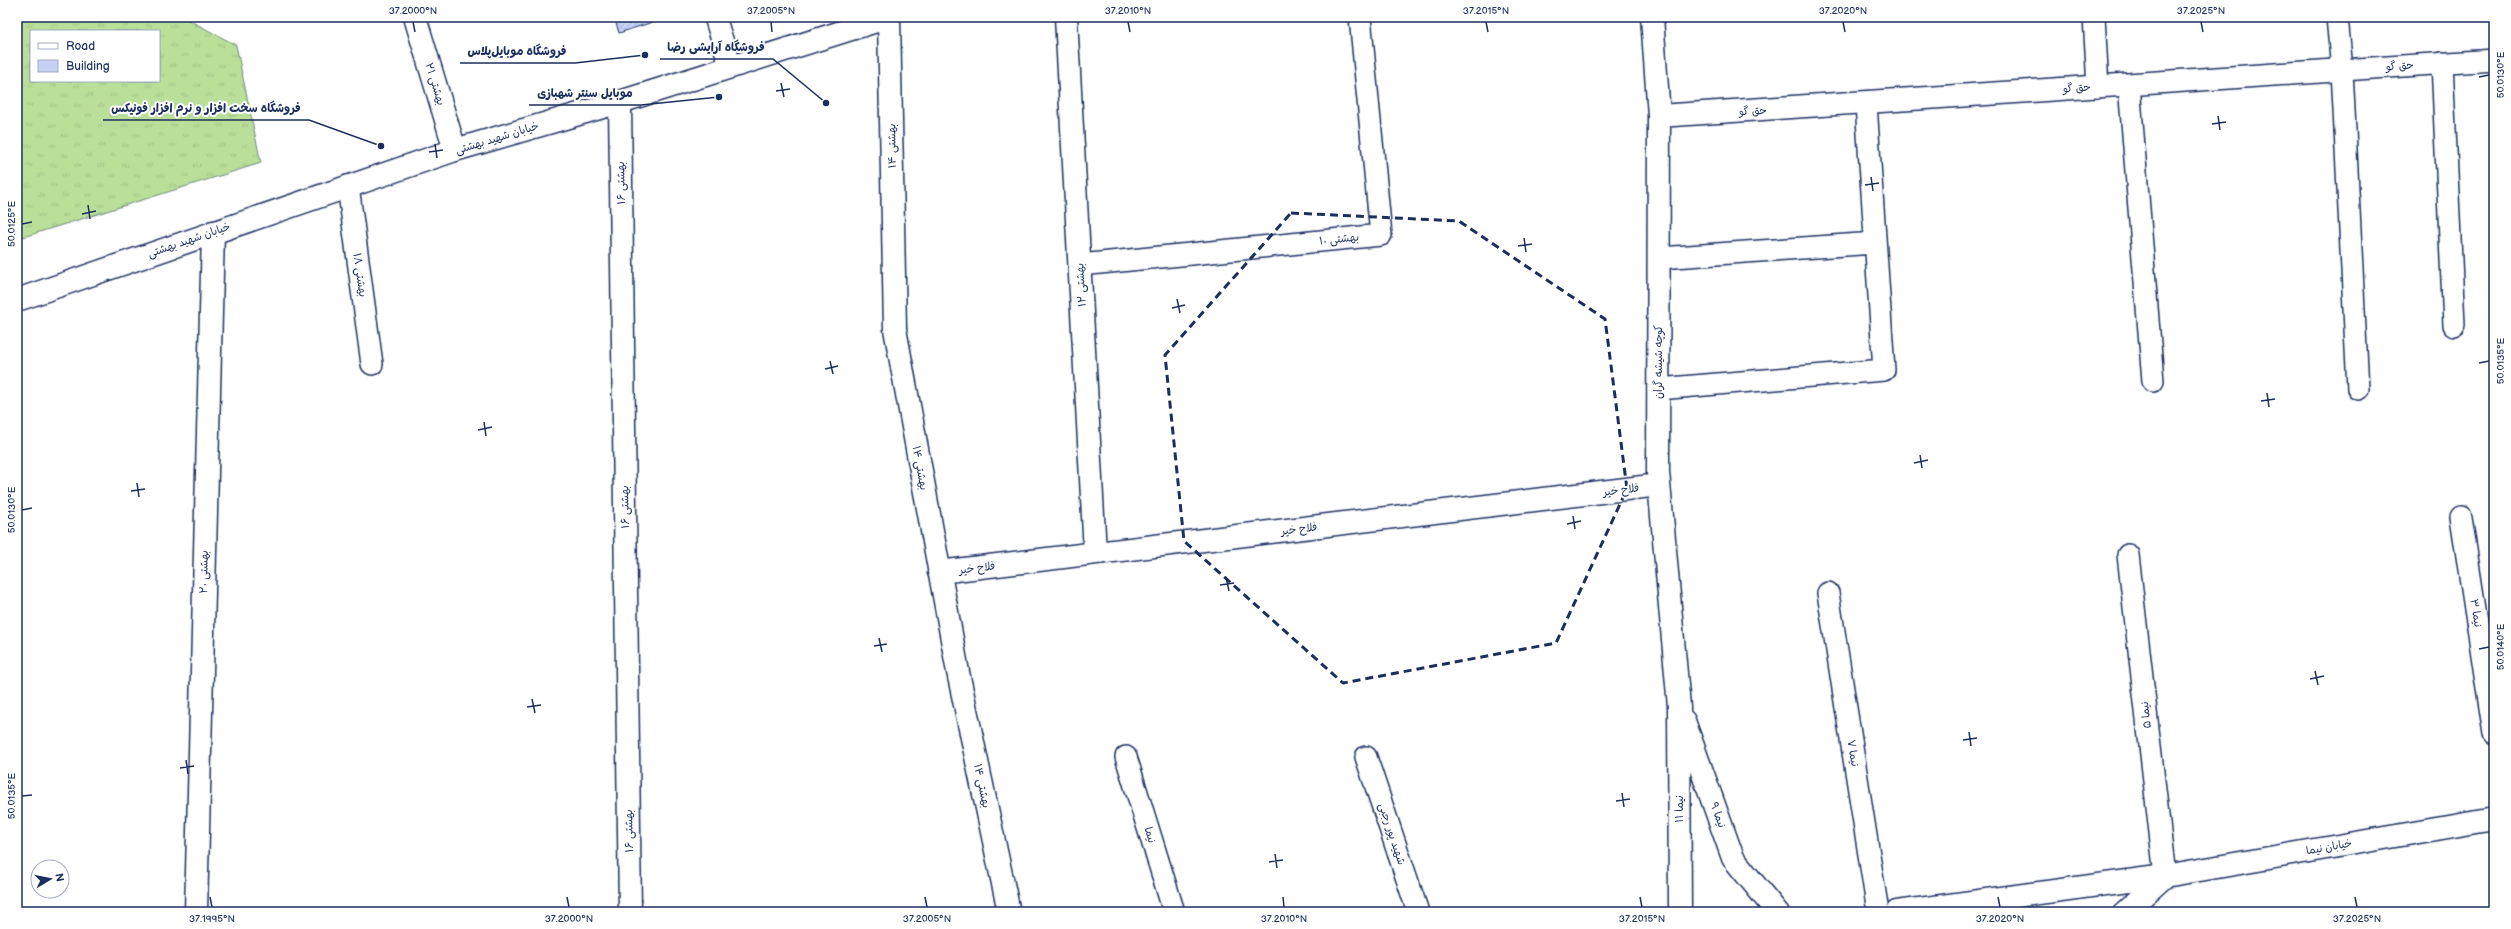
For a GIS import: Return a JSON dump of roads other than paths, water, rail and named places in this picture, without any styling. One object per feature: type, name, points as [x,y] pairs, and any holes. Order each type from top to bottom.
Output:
[{"type":"street","name":"بهشتی ۲۱","points":[[415,17],[455,150]]},
{"type":"street","name":"خیابان شهید بهشتی","points":[[17,300],[455,150],[620,102],[889,17]]},
{"type":"street","name":"بهشتی ۱۴","points":[[889,17],[895,329],[939,572],[1009,912]]},
{"type":"street","name":"بهشتی ۱۲","points":[[1066,17],[1095,553]]},
{"type":"street","name":"کوچه شیشه گران","points":[[1652,17],[1659,116],[1659,485],[1679,707]]},
{"type":"street","name":"حق گو","points":[[1659,116],[1866,104],[2342,70]]},
{"type":"street","name":"بهشتی ۱۶","points":[[620,102],[630,912]]},
{"type":"street","name":"بهشتی ۲۰","points":[[196,912],[213,232]]},
{"type":"street","name":"فلاح خیر","points":[[939,572],[1659,485]]},
{"type":"street","name":"نیما ۱۱","points":[[1679,707],[1680,912]]},
{"type":"street","name":"نیما ۹","points":[[1679,707],[1734,858],[1777,912]]},
{"type":"street","name":"خیابان نیما","points":[[1897,912],[2165,876],[2494,819]]},
{"type":"street","points":[[2133,908],[2165,876]]},
{"type":"lane","points":[[715,17],[730,66]]},
{"type":"lane","name":"بهشتی ۱۰","points":[[1080,265],[1381,235],[1360,17]]},
{"type":"lane","points":[[2094,17],[2098,87]]},
{"type":"lane","points":[[2337,17],[2342,70],[2358,389]]},
{"type":"lane","name":"حق گو","points":[[2342,70],[2494,60]]},
{"type":"lane","points":[[2442,63],[2454,325]]},
{"type":"lane","points":[[2129,85],[2153,380]]},
{"type":"lane","points":[[1658,389],[1884,370],[1866,104]]},
{"type":"lane","name":"بهشتی ۱۸","points":[[348,186],[372,364]]},
{"type":"lane","points":[[1659,258],[1875,244]]},
{"type":"lane","name":"نیما ۳","points":[[2461,517],[2494,734]]},
{"type":"lane","name":"نیما ۵","points":[[2128,555],[2165,876]]},
{"type":"lane","name":"نیما ۷","points":[[1828,593],[1878,912]]},
{"type":"lane","name":"نیما","points":[[1126,757],[1174,912]]},
{"type":"lane","name":"شهید پور رجبی","points":[[1366,757],[1418,912]]},
{"type":"place","name":"فروشگاه موبایل‌پلاس","points":[[645,55]]},
{"type":"place","name":"موبایل سنتر شهبازی","points":[[719,97]]},
{"type":"place","name":"فروشگاه آرایشی رضا","points":[[826,103]]},
{"type":"place","name":"فروشگاه سخت افزار و نرم افزار فونیکس","points":[[381,146]]}]
